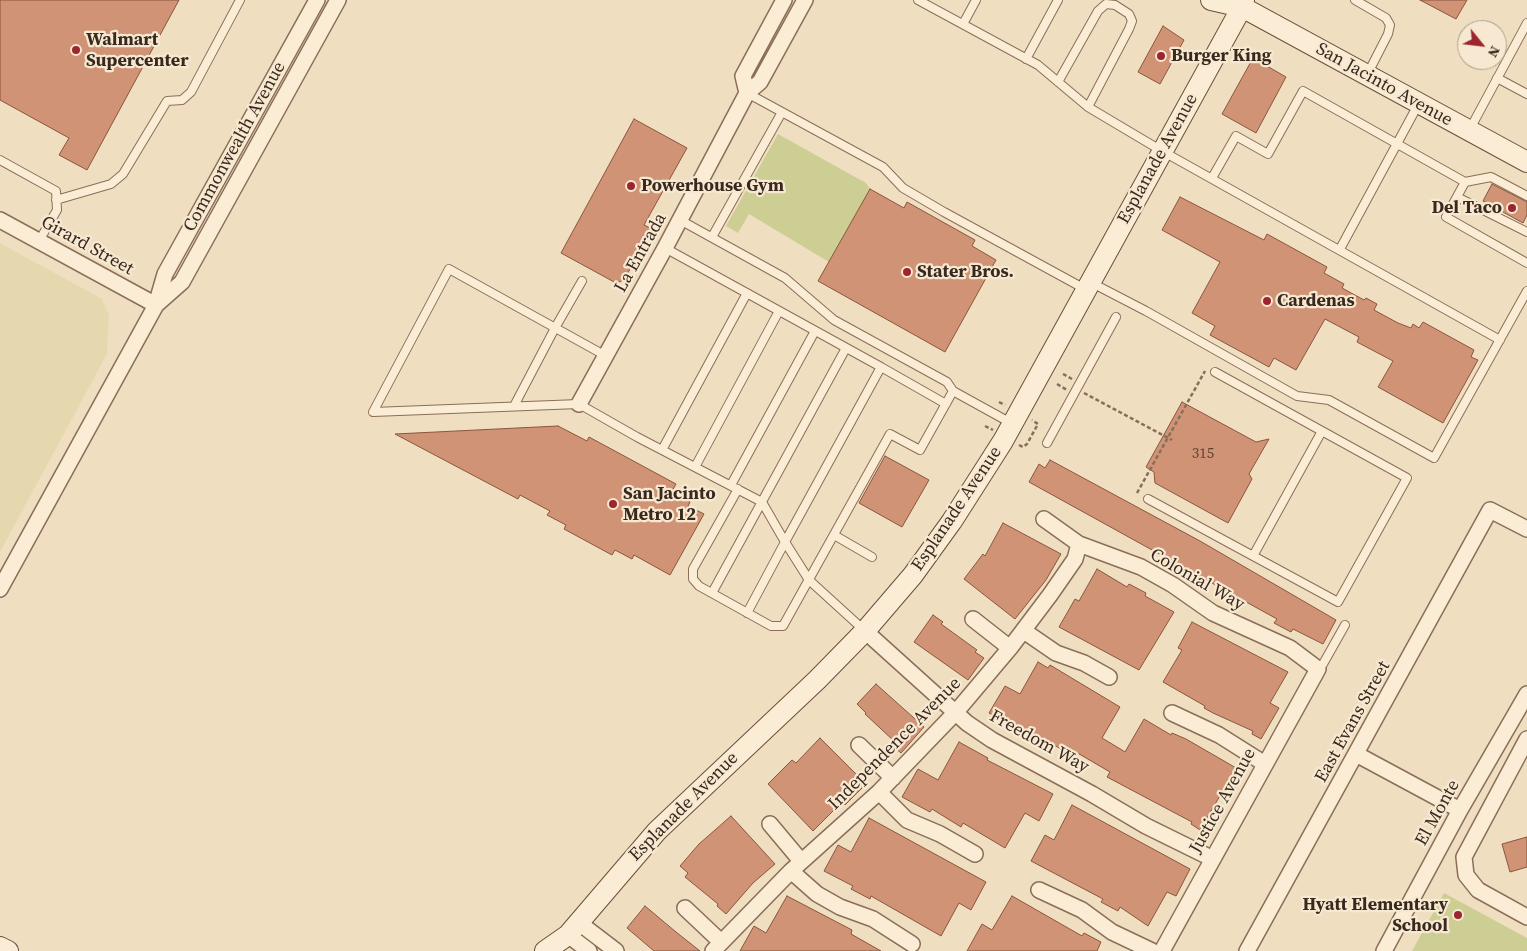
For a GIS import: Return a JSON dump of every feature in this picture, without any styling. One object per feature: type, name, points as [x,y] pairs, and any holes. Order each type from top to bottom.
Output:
[{"type":"main road","name":"San Jacinto Avenue","points":[[1210,0],[1243,2],[1367,75],[1527,162]]},
{"type":"main road","name":"Esplanade Avenue","points":[[545,951],[569,936],[657,831],[818,680],[865,631],[913,575],[952,521],[1013,424],[1243,2]]},
{"type":"main road","points":[[0,947],[8,951]]},
{"type":"street","name":"La Entrada","points":[[747,93],[743,76],[784,0]]},
{"type":"street","name":"La Entrada","points":[[579,404],[665,248],[747,93],[760,82],[805,0]]},
{"type":"street","name":"Commonwealth Avenue","points":[[0,589],[156,305],[165,274],[315,1]]},
{"type":"street","name":"Commonwealth Avenue","points":[[156,305],[182,282],[335,5]]},
{"type":"street","name":"Girard Street","points":[[0,220],[156,305]]},
{"type":"street","name":"East Evans Street","points":[[1247,951],[1490,510],[1527,529]]},
{"type":"street","name":"Colonial Way","points":[[1044,519],[1079,544],[1141,567],[1213,613],[1290,648],[1318,668]]},
{"type":"street","name":"Independence Avenue","points":[[717,946],[796,866],[879,792],[956,712],[1024,631],[1068,571],[1079,544]]},
{"type":"street","points":[[973,619],[1010,648]]},
{"type":"street","name":"Freedom Way","points":[[865,631],[956,712],[992,740],[1084,789],[1146,826],[1213,859]]},
{"type":"street","points":[[1024,631],[1056,653],[1084,663],[1109,677]]},
{"type":"street","name":"Justice Avenue","points":[[1162,951],[1318,668]]},
{"type":"street","name":"El Monte","points":[[1384,951],[1460,810],[1527,694]]},
{"type":"street","points":[[1172,713],[1219,735],[1265,764]]},
{"type":"street","points":[[1527,739],[1464,857],[1466,875],[1478,890],[1527,917]]},
{"type":"street","points":[[859,745],[893,778]]},
{"type":"street","points":[[1356,754],[1460,810]]},
{"type":"street","points":[[879,792],[907,820],[947,838],[975,854]]},
{"type":"street","points":[[770,824],[796,866],[817,894],[840,907],[873,919],[912,944]]},
{"type":"street","points":[[1039,890],[1082,910],[1112,932],[1152,951]]},
{"type":"street","points":[[686,908],[717,946]]},
{"type":"street","points":[[569,936],[589,951]]},
{"type":"street","points":[[569,936],[616,951]]},
{"type":"lane","points":[[56,200],[111,184],[123,174],[167,101],[182,100],[191,92],[240,0]]},
{"type":"lane","points":[[918,0],[929,3],[1026,59],[1088,107],[1162,151],[1500,340]]},
{"type":"lane","points":[[963,24],[976,0]]},
{"type":"lane","points":[[1026,59],[1058,0]]},
{"type":"lane","points":[[1354,0],[1386,18],[1390,25],[1388,34],[1367,75]]},
{"type":"lane","points":[[315,1],[335,5]]},
{"type":"lane","points":[[1058,82],[1098,11],[1106,4],[1115,5],[1129,14],[1132,21],[1129,29],[1088,107]]},
{"type":"lane","points":[[1469,131],[1527,24]]},
{"type":"lane","points":[[1497,78],[1527,94]]},
{"type":"lane","points":[[1212,178],[1236,136],[1268,154],[1303,91],[1465,182],[1491,177],[1527,196]]},
{"type":"lane","points":[[747,93],[883,167],[903,188],[944,212],[1088,286],[1146,311],[1297,396],[1329,400],[1434,458],[1527,291]]},
{"type":"lane","points":[[1340,249],[1419,103]]},
{"type":"lane","points":[[712,237],[782,112]]},
{"type":"lane","points":[[0,160],[56,191],[57,210],[39,241]]},
{"type":"lane","points":[[1465,182],[1446,217],[1527,263]]},
{"type":"lane","points":[[1457,197],[1527,232]]},
{"type":"lane","points":[[680,220],[785,278],[834,320],[947,382],[953,391],[1013,424]]},
{"type":"lane","points":[[665,248],[946,404]]},
{"type":"lane","points":[[606,356],[449,269],[373,412],[579,404],[762,502],[809,580],[865,631]]},
{"type":"lane","points":[[514,406],[554,328],[582,281]]},
{"type":"lane","points":[[662,450],[747,294]]},
{"type":"lane","points":[[695,467],[780,311]]},
{"type":"lane","points":[[1046,442],[1116,317]]},
{"type":"lane","points":[[815,331],[693,569],[692,578],[699,586],[771,626],[783,626],[890,434],[920,450],[953,391]]},
{"type":"lane","points":[[712,593],[846,348]]},
{"type":"lane","points":[[747,612],[881,367]]},
{"type":"lane","points":[[1148,498],[1338,602],[1407,478],[1215,372]]},
{"type":"lane","points":[[1253,556],[1322,431]]},
{"type":"lane","points":[[834,535],[872,556]]},
{"type":"lane","points":[[1318,668],[1323,664],[1345,625]]},
{"type":"path","points":[[1137,492],[1203,373]]},
{"type":"path","points":[[1080,390],[1172,440]]},
{"type":"path","points":[[1024,447],[1038,424]]},
{"type":"shaded area","points":[[0,243],[102,299],[109,315],[107,354],[0,552]]},
{"type":"green space","points":[[778,134],[866,183],[870,189],[829,262],[749,214],[738,233],[726,226]]},
{"type":"green space","name":"Hyatt Elementary School","points":[[1444,893],[1527,938],[1527,951],[1412,951]]},
{"type":"building","name":"Walmart Supercenter","points":[[0,0],[179,0],[87,170],[59,155],[69,138],[0,100]]},
{"type":"building","points":[[1420,0],[1467,0],[1456,19]]},
{"type":"building","name":"Burger King","points":[[1163,26],[1184,40],[1160,84],[1138,72]]},
{"type":"building","points":[[1253,58],[1286,77],[1256,133],[1222,114]]},
{"type":"building","name":"Powerhouse Gym","points":[[634,119],[687,148],[644,225],[652,229],[624,280],[616,283],[561,253]]},
{"type":"building","name":"Del Taco","points":[[1492,184],[1527,202],[1527,215],[1523,223],[1483,201]]},
{"type":"building","name":"Stater Bros.","points":[[870,189],[904,208],[907,202],[975,240],[972,246],[996,260],[945,352],[818,281]]},
{"type":"building","points":[[1180,197],[1264,240],[1267,234],[1327,267],[1324,273],[1344,284],[1342,288],[1364,300],[1366,298],[1377,304],[1374,310],[1398,323],[1411,328],[1413,324],[1419,328],[1423,322],[1474,350],[1471,357],[1478,360],[1443,423],[1378,387],[1393,361],[1357,342],[1359,337],[1325,319],[1296,370],[1274,358],[1269,367],[1210,335],[1215,326],[1192,313],[1220,262],[1162,230]]},
{"type":"building","points":[[1182,402],[1256,442],[1269,439],[1249,474],[1252,479],[1228,523],[1155,483],[1154,472],[1146,467]]},
{"type":"building","name":"San Jacinto Metro 12","points":[[558,426],[587,441],[589,437],[676,484],[672,491],[690,502],[688,506],[704,514],[670,575],[634,555],[632,559],[615,550],[612,555],[564,529],[566,525],[547,515],[550,511],[520,495],[518,499],[395,434]]},
{"type":"building","points":[[885,456],[929,480],[902,527],[859,503]]},
{"type":"building","points":[[1050,460],[1200,541],[1336,620],[1323,644],[1293,629],[1291,632],[1274,623],[1277,619],[1029,482],[1039,464],[1045,468]]},
{"type":"building","points":[[1003,523],[1061,554],[1046,580],[1015,619],[964,579],[983,554],[985,556]]},
{"type":"building","points":[[1097,569],[1127,587],[1129,584],[1146,593],[1145,596],[1174,612],[1139,670],[1059,627],[1075,599],[1079,601]]},
{"type":"building","points":[[933,615],[943,622],[941,624],[977,650],[975,652],[984,658],[968,680],[914,642]]},
{"type":"building","points":[[1192,622],[1288,672],[1270,703],[1279,708],[1261,739],[1252,734],[1253,731],[1213,713],[1204,708],[1205,706],[1163,682],[1182,650],[1178,648]]},
{"type":"building","points":[[1038,662],[1048,668],[1050,665],[1120,707],[1102,738],[1125,752],[1144,719],[1171,735],[1172,733],[1186,739],[1243,772],[1229,799],[1221,794],[1200,830],[1191,824],[1192,822],[1107,777],[1110,772],[1069,748],[1066,752],[1037,735],[1035,739],[1001,717],[1000,719],[989,713],[1005,686],[1020,694]]},
{"type":"building","points":[[876,684],[924,727],[901,753],[892,745],[895,742],[857,704]]},
{"type":"building","points":[[820,738],[866,784],[845,805],[842,802],[813,831],[768,784],[792,760],[796,763]]},
{"type":"building","points":[[959,742],[988,758],[987,760],[1053,794],[1039,821],[1025,813],[1005,848],[963,823],[961,827],[932,809],[930,812],[902,797],[918,769],[938,780]]},
{"type":"building","points":[[1072,805],[1190,869],[1176,896],[1167,892],[1148,926],[1120,907],[1118,911],[1101,902],[1103,899],[1031,861],[1045,835],[1054,840]]},
{"type":"building","points":[[731,816],[775,864],[753,883],[726,914],[717,906],[718,904],[685,877],[688,873],[680,866],[699,844]]},
{"type":"building","points":[[869,818],[986,882],[971,910],[959,903],[941,936],[871,896],[870,899],[851,889],[853,886],[824,871],[838,845],[851,852]]},
{"type":"building","points":[[1527,837],[1527,867],[1510,872],[1502,844]]},
{"type":"building","points":[[787,896],[852,930],[851,934],[881,951],[740,951],[754,926],[766,933]]},
{"type":"building","points":[[1012,896],[1082,936],[1084,933],[1101,942],[1097,951],[967,951],[982,924],[992,930]]},
{"type":"building","points":[[645,906],[700,951],[654,951],[627,928]]},
{"type":"place","name":"Walmart Supercenter","points":[[76,50]]},
{"type":"place","name":"Burger King","points":[[1161,56]]},
{"type":"place","name":"Powerhouse Gym","points":[[631,186]]},
{"type":"place","name":"Del Taco","points":[[1512,208]]},
{"type":"place","name":"Stater Bros.","points":[[907,272]]},
{"type":"place","name":"Cardenas","points":[[1267,301]]},
{"type":"place","name":"San Jacinto Metro 12","points":[[613,504]]},
{"type":"place","name":"Hyatt Elementary School","points":[[1458,915]]}]
